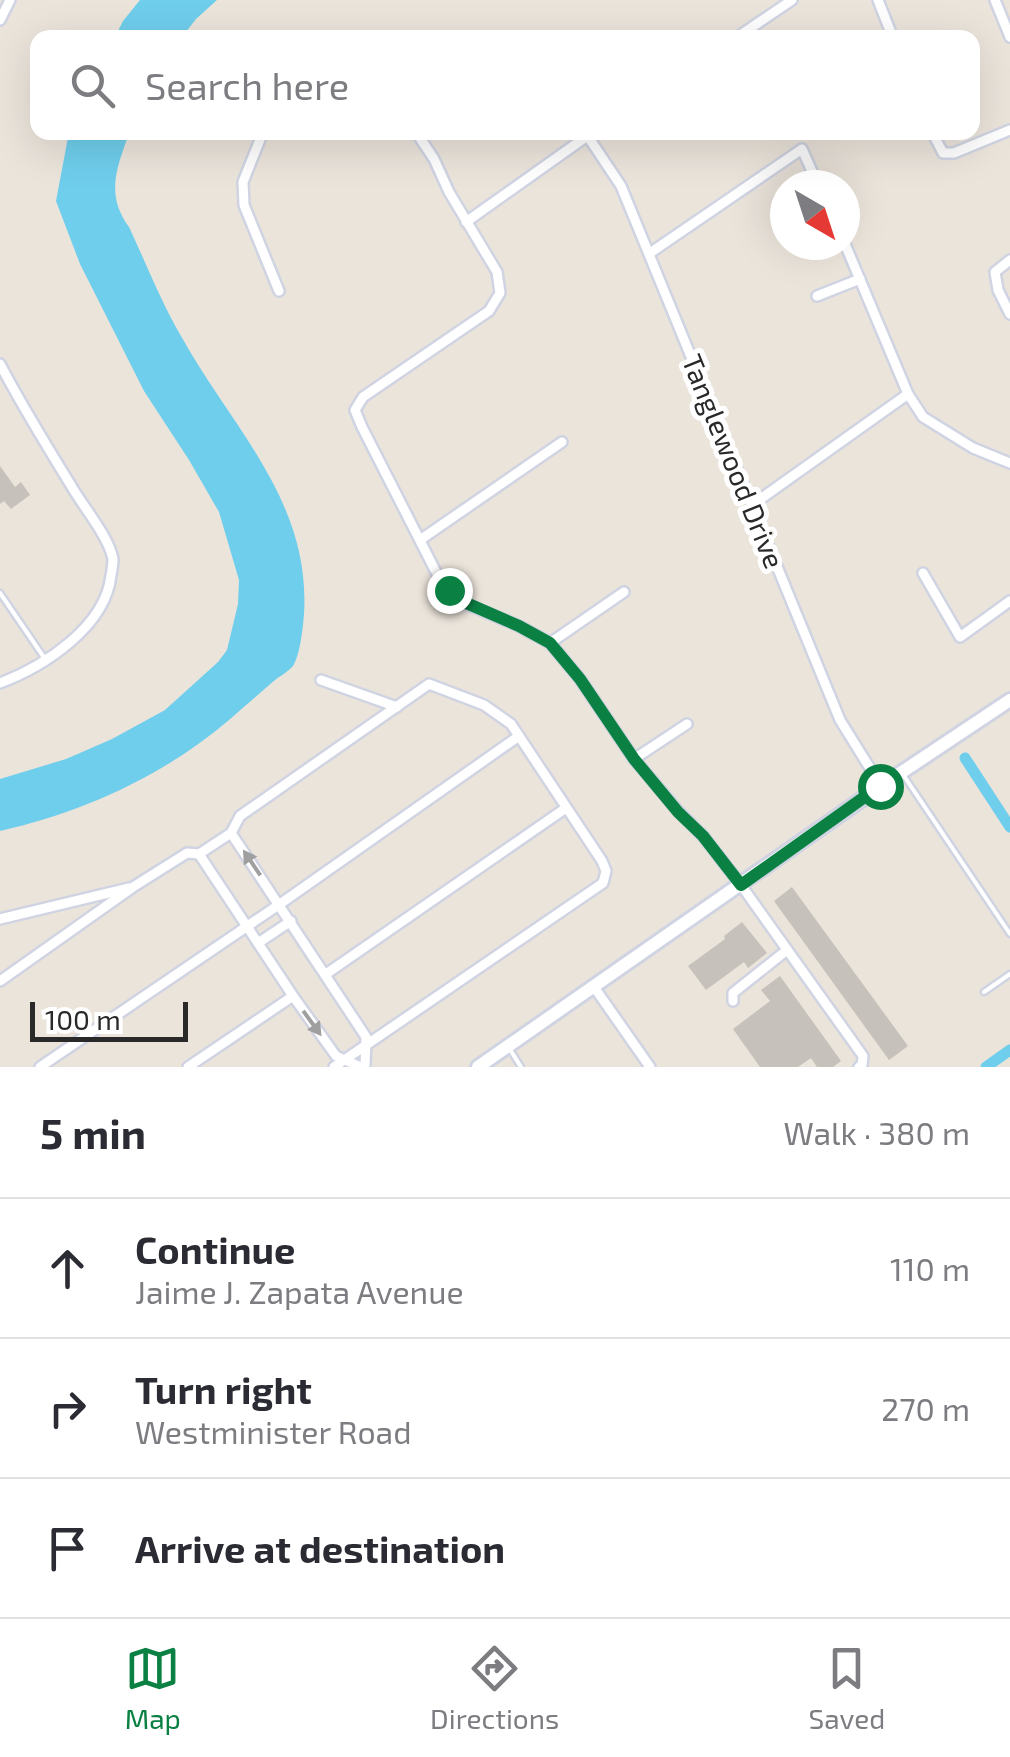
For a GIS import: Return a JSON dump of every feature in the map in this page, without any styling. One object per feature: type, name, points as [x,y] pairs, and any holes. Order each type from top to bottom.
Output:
[{"type":"street","points":[[0,20],[10,0]]},
{"type":"street","points":[[748,30],[792,0]]},
{"type":"street","points":[[878,0],[890,30]]},
{"type":"street","points":[[995,0],[1010,37]]},
{"type":"street","points":[[936,140],[942,153],[954,154],[1010,130]]},
{"type":"street","points":[[260,140],[243,182],[244,205],[280,291]]},
{"type":"street","points":[[421,140],[497,272],[500,293],[489,311],[363,397],[355,410],[438,576],[464,602],[550,643],[580,679],[634,759],[741,885],[862,1056],[859,1067]]},
{"type":"street","points":[[466,222],[582,140]]},
{"type":"street","name":"Tanglewood Drive","points":[[594,140],[622,186],[840,720],[880,786]]},
{"type":"street","points":[[771,170],[802,149],[811,170]]},
{"type":"street","points":[[650,253],[770,171]]},
{"type":"street","points":[[852,260],[908,394],[923,417],[951,436],[1010,463]]},
{"type":"street","points":[[1010,260],[994,272],[1010,314]]},
{"type":"street","points":[[817,296],[860,279]]},
{"type":"street","points":[[0,364],[23,410],[102,535],[113,560],[110,588],[95,617],[64,647],[0,683]]},
{"type":"street","points":[[752,505],[908,394]]},
{"type":"street","points":[[420,540],[562,442]]},
{"type":"street","points":[[923,573],[960,637],[1010,602]]},
{"type":"street","points":[[550,643],[624,592]]},
{"type":"street","points":[[321,680],[396,707]]},
{"type":"street","points":[[0,981],[133,887],[187,853],[199,854],[231,833],[240,816],[430,684],[484,705],[510,724],[602,861],[606,871],[603,884],[334,1067]]},
{"type":"street","points":[[478,1067],[880,786],[1010,700]]},
{"type":"street","points":[[634,759],[687,724]]},
{"type":"street","points":[[40,1067],[519,736]]},
{"type":"street","points":[[326,974],[566,808]]},
{"type":"street","points":[[199,854],[336,1056],[363,1067],[366,1036],[231,833]]},
{"type":"street","points":[[0,918],[133,887]]},
{"type":"street","points":[[258,943],[291,921]]},
{"type":"street","points":[[733,1002],[733,993],[787,950]]},
{"type":"street","points":[[594,987],[650,1067]]},
{"type":"street","points":[[188,1067],[293,996]]},
{"type":"lane","points":[[0,593],[45,659]]},
{"type":"lane","points":[[902,772],[1010,934]]},
{"type":"lane","points":[[984,992],[1010,974]]},
{"type":"lane","points":[[508,1046],[521,1067]]},
{"type":"water","points":[[140,0],[217,0],[187,30],[118,30]]},
{"type":"water","points":[[67,140],[127,140],[117,169],[117,203],[174,323],[282,501],[303,573],[304,620],[293,666],[204,740],[150,775],[92,802],[0,831],[0,779],[66,759],[165,710],[227,650],[238,604],[239,580],[219,512],[144,391],[80,264],[56,201]]},
{"type":"building","points":[[0,466],[15,487],[21,482],[30,495],[11,509],[4,501],[0,504]]},
{"type":"building","points":[[792,887],[908,1046],[889,1060],[774,901]]},
{"type":"building","points":[[742,922],[767,953],[748,968],[744,962],[706,990],[688,966]]},
{"type":"building","points":[[780,976],[841,1061],[833,1067],[817,1067],[811,1058],[798,1067],[760,1067],[733,1029],[770,1001],[761,990]]},
{"type":"waterway","points":[[965,758],[1010,827]]},
{"type":"waterway","points":[[986,1067],[1010,1050]]},
{"type":"route","points":[[449,590],[464,602],[550,643],[580,679],[634,759],[741,885],[880,786]]}]
